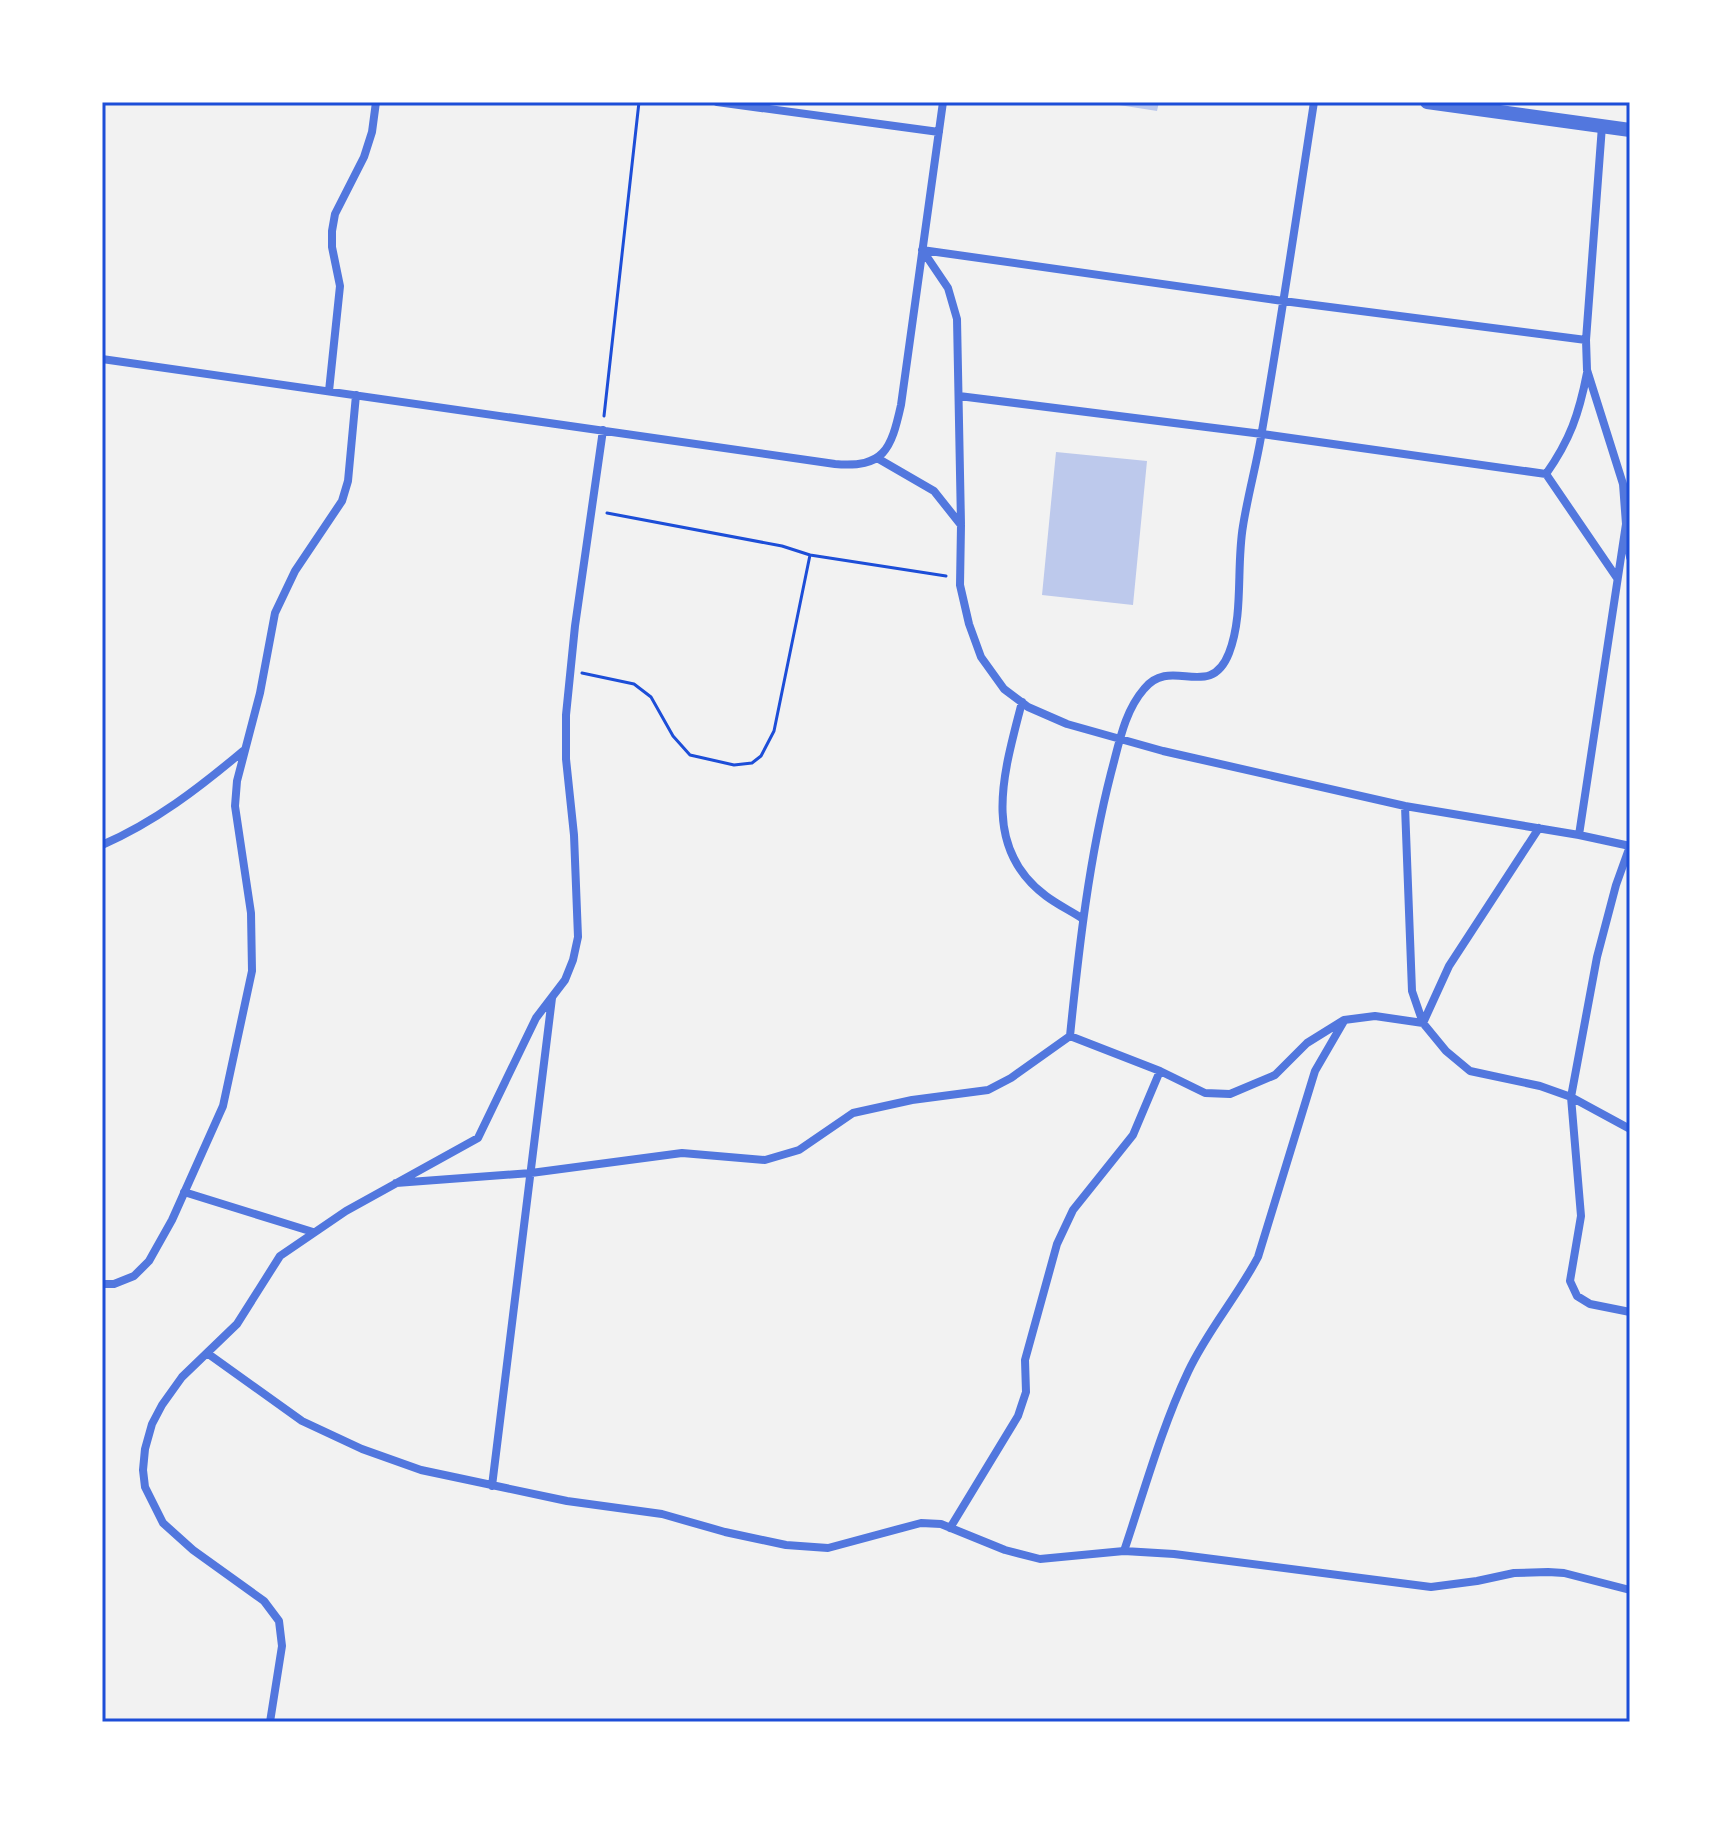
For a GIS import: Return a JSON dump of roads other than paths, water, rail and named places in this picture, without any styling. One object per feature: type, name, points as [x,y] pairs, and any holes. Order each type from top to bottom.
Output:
[{"type":"street","points":[[329,391],[340,286],[332,231],[335,214],[364,157],[372,132],[376,102]]},
{"type":"street","points":[[717,102],[939,132]]},
{"type":"street","points":[[102,359],[835,464],[865,465],[877,458],[887,446],[901,405],[943,102]]},
{"type":"street","points":[[396,1183],[531,1173],[682,1153],[765,1160],[799,1150],[853,1113],[912,1100],[988,1090],[1011,1078],[1070,1036],[1097,827],[1132,704],[1146,685],[1167,673],[1200,679],[1217,672],[1229,653],[1236,625],[1242,528],[1262,434],[1314,102]]},
{"type":"street","points":[[1427,102],[1630,130]]},
{"type":"street","points":[[1546,474],[1566,445],[1580,408],[1587,370],[1586,340],[1602,126]]},
{"type":"street","points":[[922,250],[1586,340]]},
{"type":"street","points":[[922,250],[948,288],[957,319],[960,579],[969,624],[981,657],[1004,689],[1022,702],[1067,724],[1163,751],[1405,806],[1630,846],[1597,957],[1571,1097],[1581,1216],[1570,1281],[1577,1296],[1590,1304],[1630,1312]]},
{"type":"street","points":[[1587,370],[1623,484],[1630,557]]},
{"type":"street","points":[[102,1284],[114,1284],[134,1276],[149,1261],[172,1220],[226,1097],[252,971],[251,913],[235,806],[237,781],[260,693],[275,613],[295,571],[342,501],[348,481],[356,395]]},
{"type":"street","points":[[959,396],[1546,474],[1617,578]]},
{"type":"street","points":[[270,1722],[282,1646],[279,1621],[264,1601],[193,1550],[163,1523],[145,1487],[145,1449],[152,1424],[162,1405],[182,1377],[237,1324],[280,1256],[313,1232],[478,1138],[536,1018],[565,980],[578,937],[566,715],[603,430]]},
{"type":"street","points":[[877,458],[934,491],[961,525]]},
{"type":"street","points":[[1579,835],[1626,524]]},
{"type":"street","points":[[1022,702],[1006,761],[1000,804],[1007,842],[1019,867],[1044,895],[1083,919]]},
{"type":"street","points":[[102,845],[174,807],[243,751]]},
{"type":"street","points":[[1405,806],[1412,991],[1423,1023],[1446,1051],[1470,1071],[1540,1086],[1571,1097],[1630,1129]]},
{"type":"street","points":[[1423,1023],[1449,966],[1539,828]]},
{"type":"street","points":[[492,1486],[552,997]]},
{"type":"street","points":[[1070,1036],[1160,1071],[1205,1093],[1230,1094],[1275,1075],[1307,1043],[1344,1020],[1375,1016],[1423,1023]]},
{"type":"street","points":[[1124,1551],[1151,1468],[1188,1372],[1258,1257],[1315,1071],[1344,1020]]},
{"type":"street","points":[[950,1528],[1018,1416],[1026,1392],[1025,1360],[1057,1244],[1073,1210],[1133,1135],[1160,1071]]},
{"type":"street","points":[[184,1192],[313,1232]]},
{"type":"street","points":[[207,1353],[302,1421],[362,1449],[421,1470],[567,1501],[662,1514],[725,1532],[811,1548],[854,1543],[921,1523],[950,1528],[1005,1550],[1040,1559],[1124,1551],[1174,1554],[1414,1586],[1453,1585],[1531,1571],[1564,1573],[1630,1590]]}]
